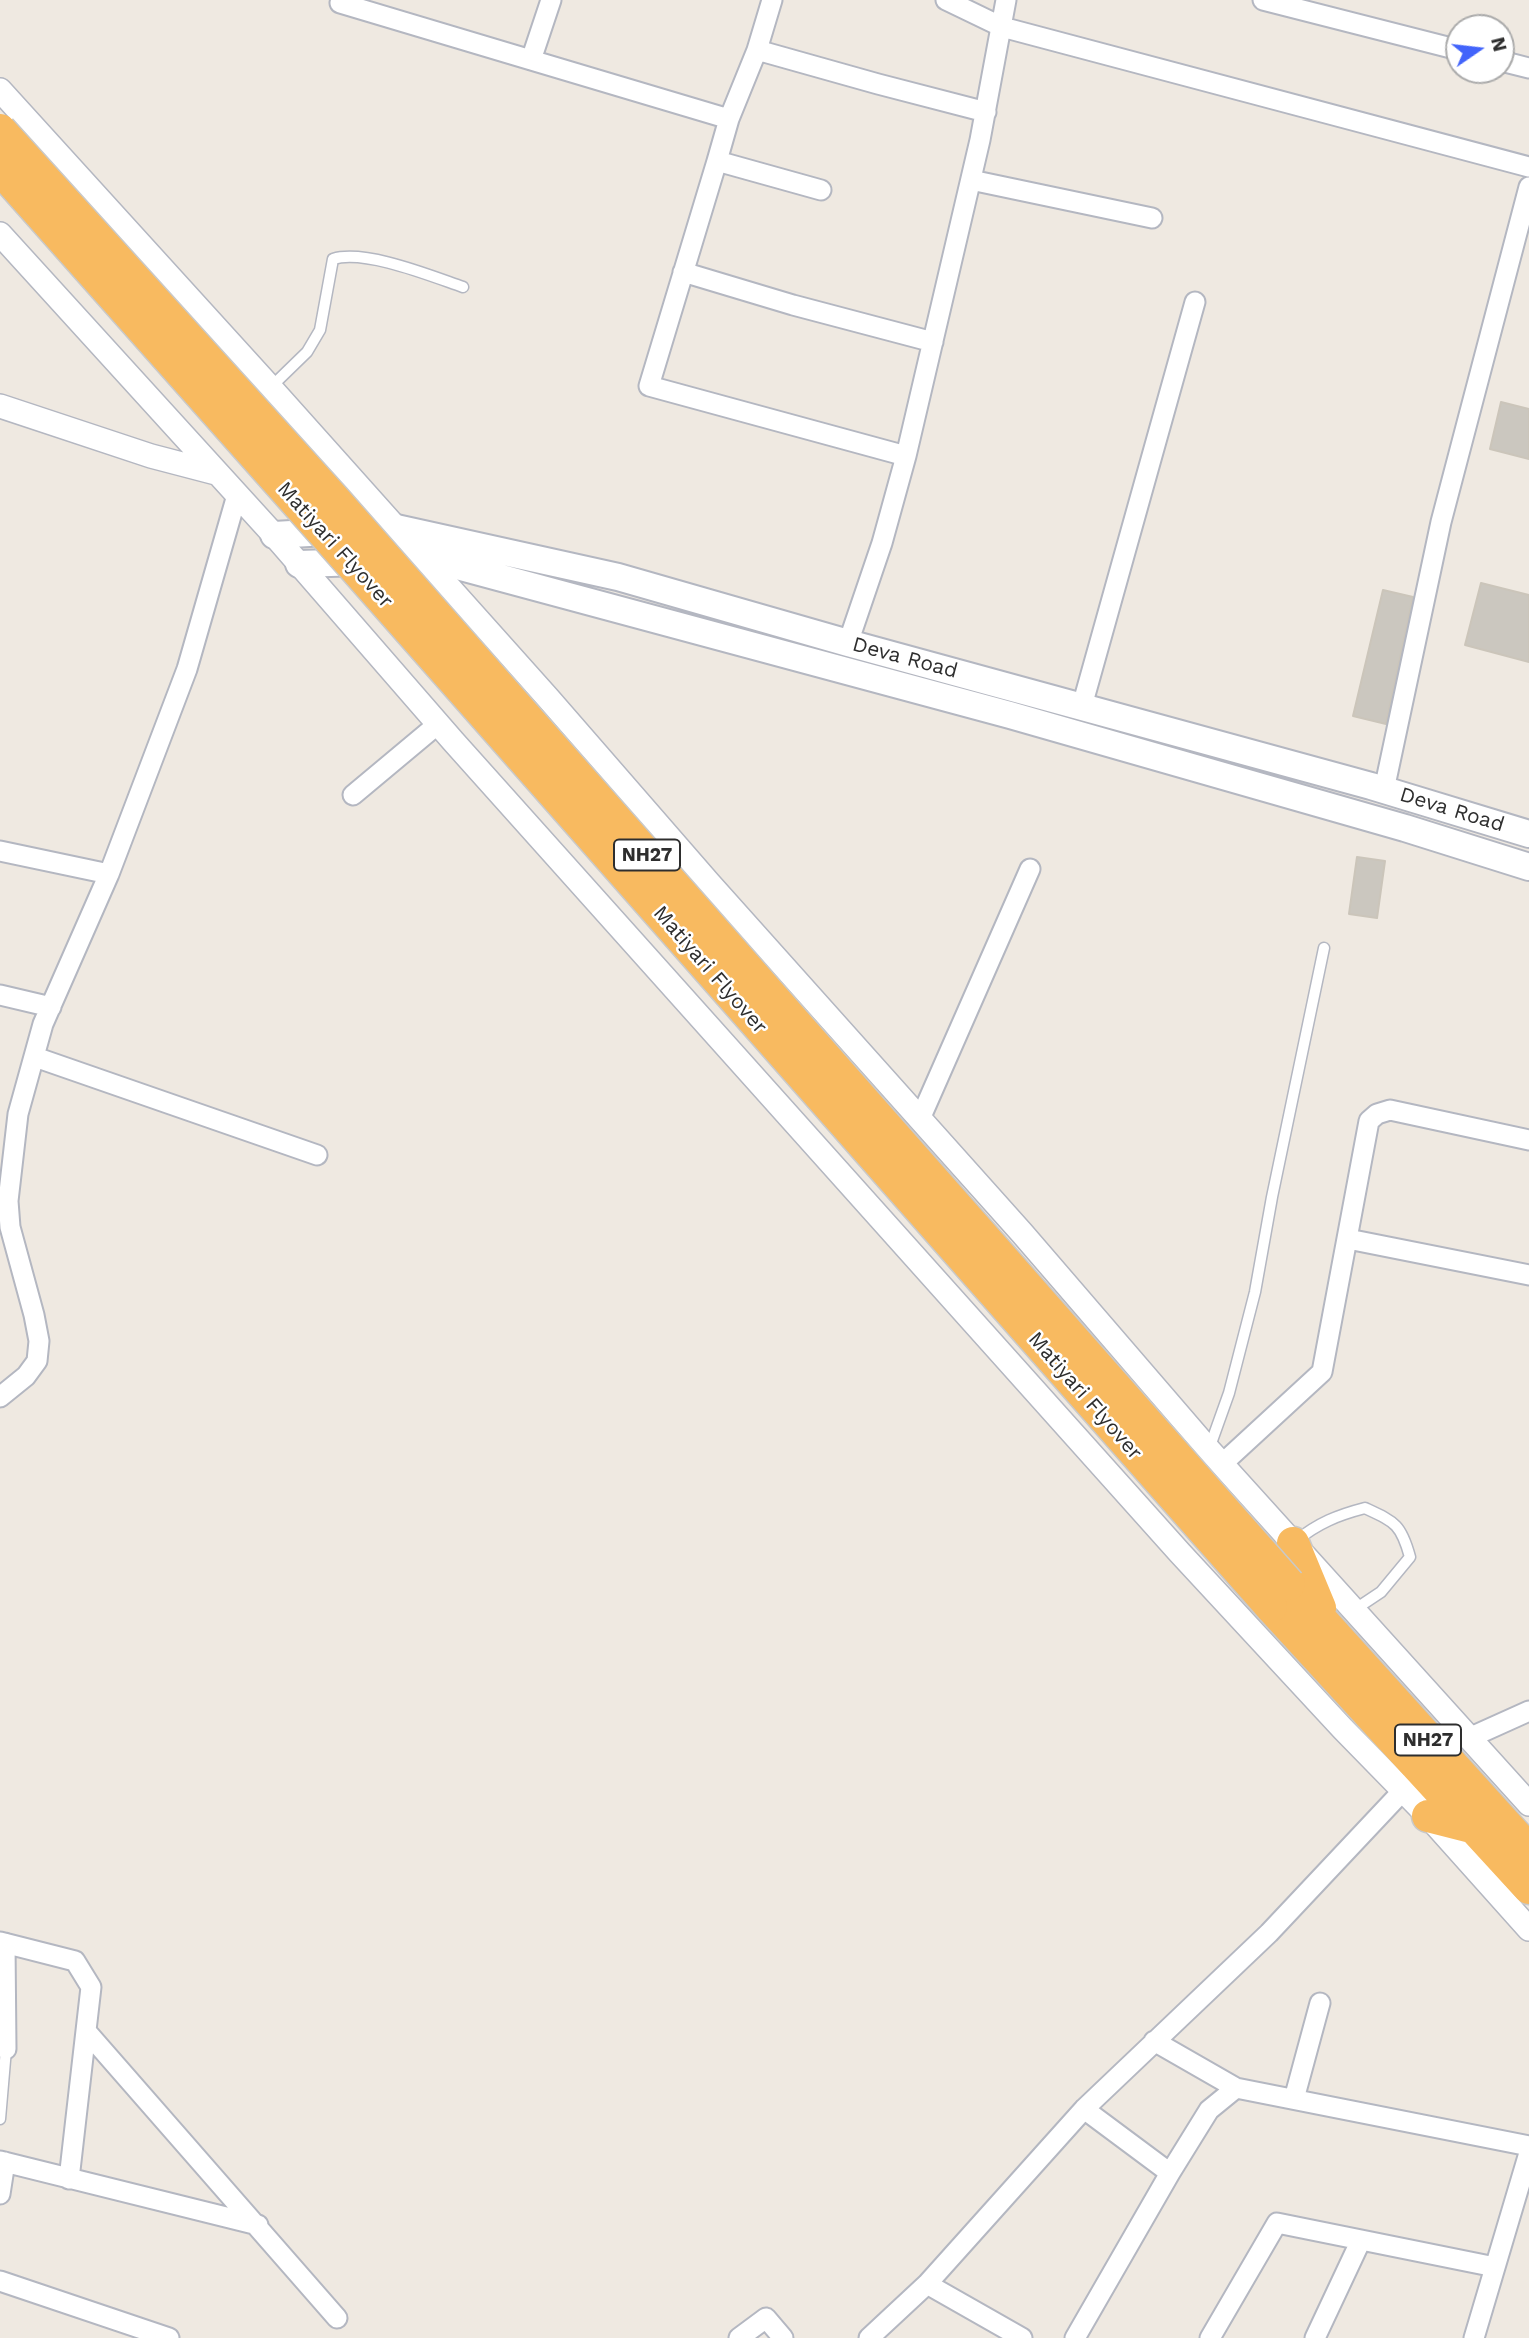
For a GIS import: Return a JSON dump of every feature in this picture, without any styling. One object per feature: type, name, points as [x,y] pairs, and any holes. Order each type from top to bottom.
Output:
[{"type":"highway","name":"Matiyari Flyover","points":[[0,130],[334,499],[1280,1596],[1413,1780]]},
{"type":"highway","name":"Matiyari Flyover","points":[[0,169],[338,549],[1280,1596],[1342,1620]]},
{"type":"highway","points":[[1293,1543],[1342,1620]]},
{"type":"highway","name":"NH27","points":[[1342,1620],[1529,1850]]},
{"type":"highway","name":"NH27","points":[[1413,1780],[1475,1828],[1529,1888]]},
{"type":"highway","points":[[1428,1816],[1475,1828]]},
{"type":"main road","name":"Deva Road","points":[[274,535],[396,528],[618,577],[1384,790],[1529,834]]},
{"type":"main road","name":"Deva Road","points":[[299,564],[424,560],[446,563],[1010,715],[1405,828],[1529,867]]},
{"type":"street","points":[[531,60],[551,0]]},
{"type":"street","points":[[772,0],[757,50],[729,119],[649,386],[906,456]]},
{"type":"street","points":[[946,0],[1002,27],[1529,167]]},
{"type":"street","points":[[848,643],[882,543],[906,456],[986,112],[1006,0]]},
{"type":"street","points":[[1263,0],[1445,46]]},
{"type":"street","points":[[340,3],[729,119]]},
{"type":"street","points":[[757,50],[986,112]]},
{"type":"street","points":[[0,90],[396,528],[1022,1233],[1293,1543]]},
{"type":"street","points":[[717,161],[821,190]]},
{"type":"street","points":[[971,180],[1153,219]]},
{"type":"street","points":[[1384,790],[1441,522],[1529,187]]},
{"type":"street","points":[[0,234],[274,535],[438,724],[1180,1553],[1343,1729],[1413,1780],[1428,1816],[1529,1929]]},
{"type":"street","points":[[683,272],[793,305],[933,342]]},
{"type":"street","points":[[1082,706],[1195,302]]},
{"type":"street","points":[[0,406],[151,456],[216,473]]},
{"type":"street","points":[[0,1397],[26,1376],[37,1361],[39,1341],[10,1227],[5,1174],[18,1114],[43,1024],[110,874],[187,669],[237,495]]},
{"type":"street","points":[[353,795],[438,724]]},
{"type":"street","points":[[0,850],[110,874]]},
{"type":"street","points":[[920,1119],[1030,869]]},
{"type":"street","points":[[0,995],[51,1007]]},
{"type":"street","points":[[35,1057],[317,1155]]},
{"type":"street","points":[[1216,1457],[1322,1372],[1369,1121],[1377,1114],[1390,1110],[1529,1140]]},
{"type":"street","points":[[1348,1238],[1529,1275]]},
{"type":"street","points":[[1342,1620],[1469,1738],[1529,1804]]},
{"type":"street","points":[[1469,1738],[1529,1711]]},
{"type":"street","points":[[869,2338],[927,2284],[1084,2109],[1269,1933],[1413,1780]]},
{"type":"street","points":[[6,2049],[3,1942],[75,1961],[91,1987],[69,2179]]},
{"type":"street","points":[[1294,2099],[1320,2003]]},
{"type":"street","points":[[86,2031],[337,2318]]},
{"type":"street","points":[[1154,2041],[1236,2088],[1529,2146]]},
{"type":"street","points":[[1075,2338],[1209,2110],[1236,2088]]},
{"type":"street","points":[[1084,2109],[1170,2173]]},
{"type":"street","points":[[1474,2338],[1529,2152]]},
{"type":"street","points":[[0,2194],[2,2162],[257,2225]]},
{"type":"street","points":[[1210,2338],[1278,2223],[1495,2267]]},
{"type":"street","points":[[1315,2338],[1361,2240]]},
{"type":"street","points":[[0,2281],[164,2337]]},
{"type":"street","points":[[927,2284],[1022,2338]]},
{"type":"street","points":[[739,2338],[766,2318],[783,2338]]},
{"type":"lane","points":[[270,387],[307,352],[320,330],[333,259],[346,255],[396,265],[463,287]]},
{"type":"lane","points":[[1216,1457],[1255,1292],[1324,948]]},
{"type":"lane","points":[[1293,1543],[1331,1518],[1365,1508],[1394,1521],[1406,1542],[1410,1557],[1381,1592],[1342,1620]]},
{"type":"lane","points":[[0,2119],[6,2049]]},
{"type":"building","points":[[1501,402],[1529,409],[1529,459],[1490,449]]},
{"type":"building","points":[[1481,583],[1529,595],[1529,662],[1465,645]]},
{"type":"building","points":[[1383,590],[1413,597],[1386,724],[1353,716]]},
{"type":"building","points":[[1357,857],[1385,861],[1377,918],[1349,914]]}]
